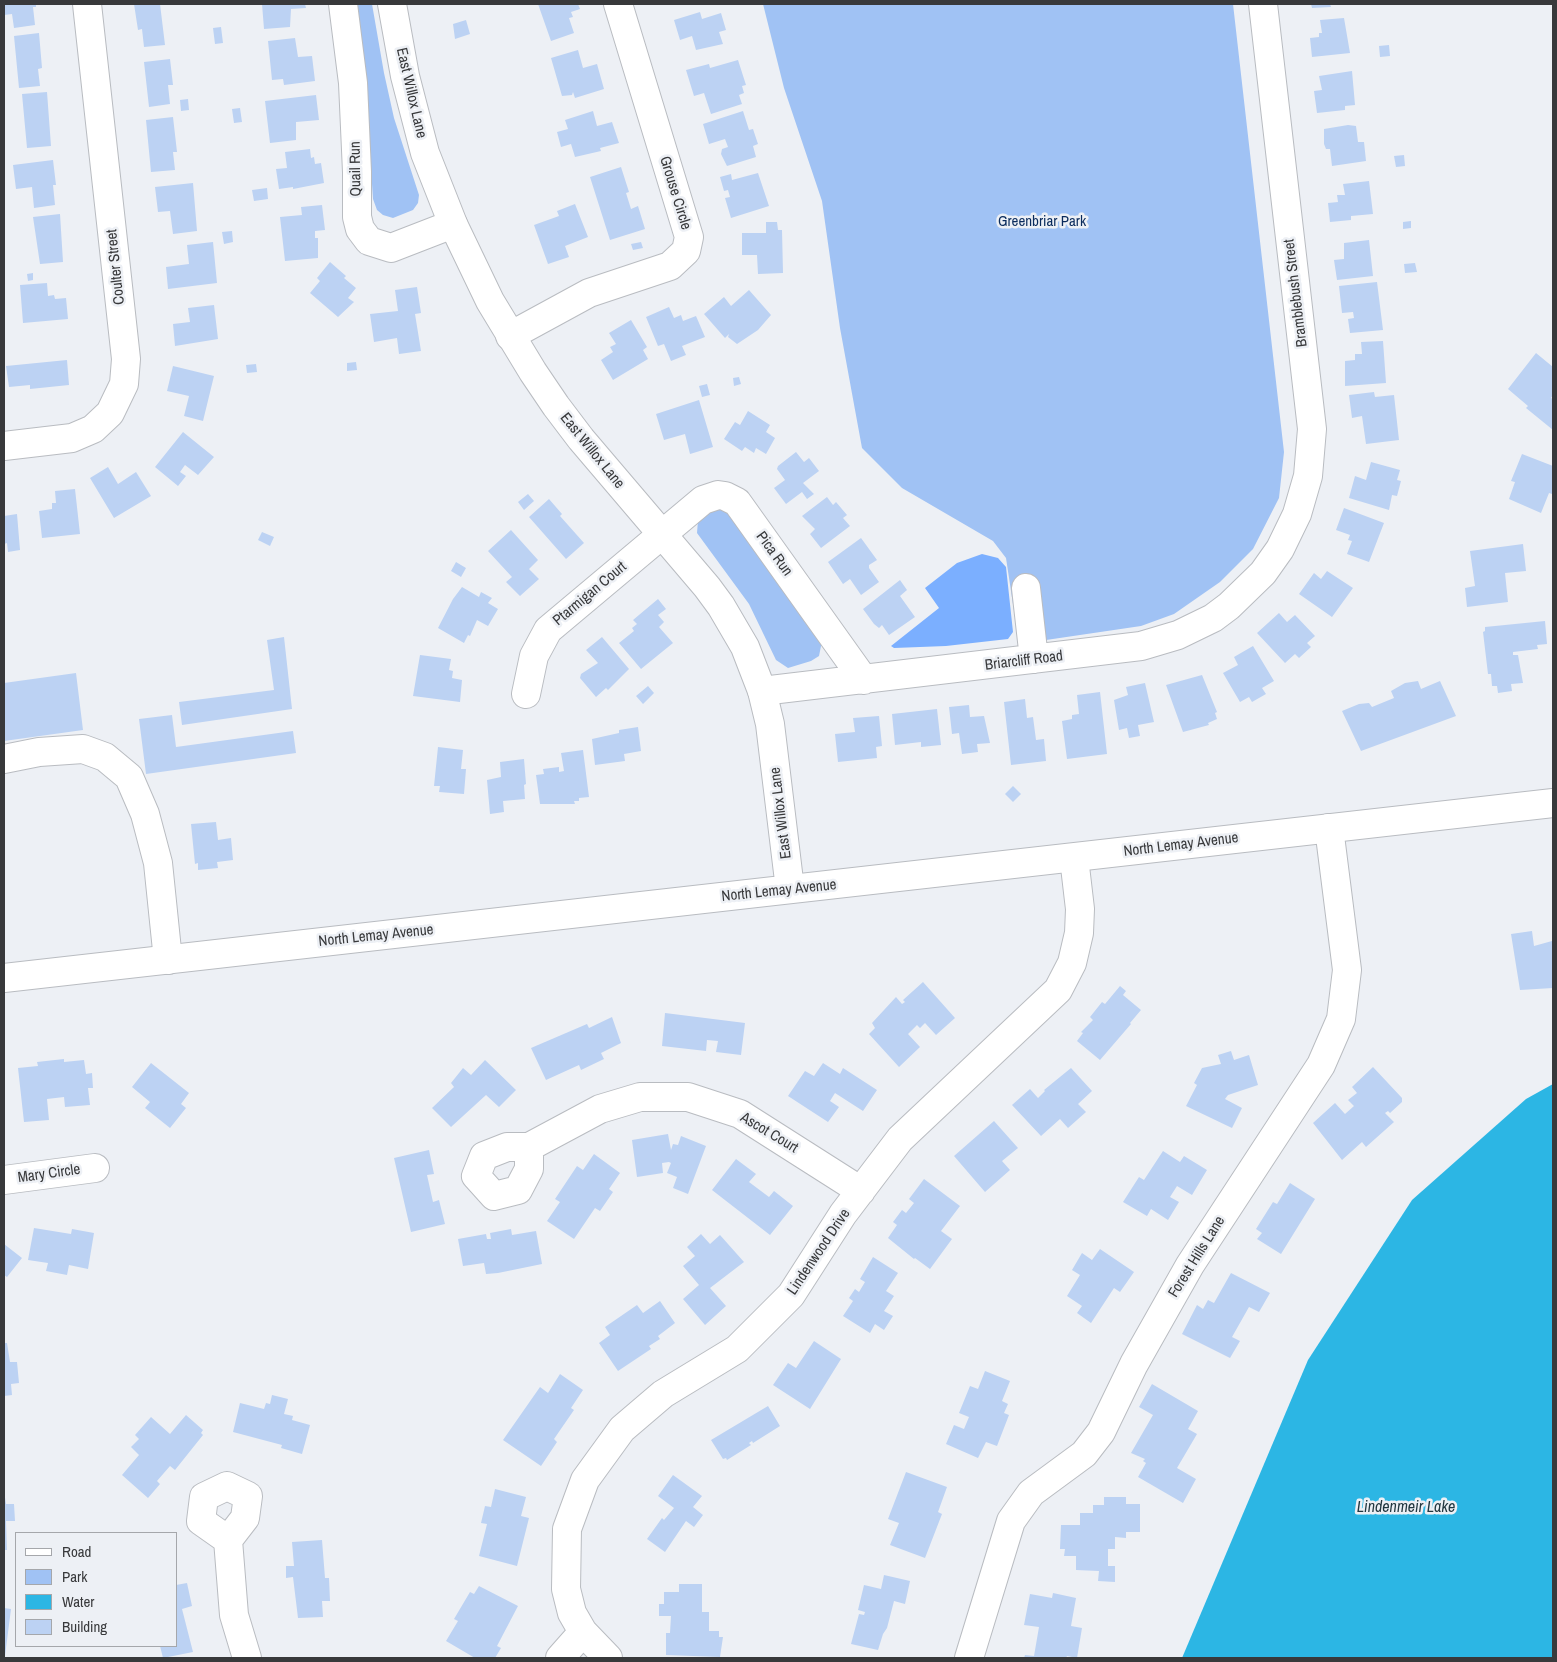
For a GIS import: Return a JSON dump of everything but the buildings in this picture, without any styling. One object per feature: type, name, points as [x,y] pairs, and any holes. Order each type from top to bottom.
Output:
[{"type":"street","name":"Coulter Street","points":[[4,446],[72,438],[93,428],[110,413],[124,384],[126,359],[87,4]]},
{"type":"street","name":"Quail Run","points":[[343,4],[353,83],[357,217],[360,230],[370,241],[391,248],[453,224]]},
{"type":"street","name":"East Willox Lane","points":[[392,4],[414,114],[425,153],[471,264],[510,336],[581,439],[721,606],[745,647],[762,691],[772,738],[790,889]]},
{"type":"street","name":"Grouse Circle","points":[[510,336],[589,293],[670,266],[686,251],[689,237],[618,4]]},
{"type":"street","name":"Bramblebush Street","points":[[1263,4],[1312,429],[1308,476],[1298,514],[1280,549],[1263,572]]},
{"type":"street","name":"Pica Run","points":[[662,534],[703,500],[718,495],[731,498],[742,510],[864,680]]},
{"type":"street","name":"Ptarmigan Court","points":[[526,694],[534,656],[548,630],[662,534]]},
{"type":"street","name":"Briarcliff Road","points":[[762,691],[1141,646],[1178,635],[1213,618],[1229,606],[1263,572]]},
{"type":"street","points":[[1026,588],[1034,659]]},
{"type":"street","points":[[4,758],[39,752],[83,749],[105,757],[129,777],[145,814],[158,863],[168,960]]},
{"type":"street","name":"North Lemay Avenue","points":[[4,978],[1553,803]]},
{"type":"street","name":"Forest Hills Lane","points":[[969,1658],[1011,1521],[1031,1494],[1084,1454],[1101,1432],[1134,1364],[1190,1266],[1321,1065],[1341,1019],[1347,970],[1329,828]]},
{"type":"street","name":"Lindenwood Drive","points":[[583,1632],[572,1613],[566,1589],[567,1529],[585,1480],[622,1429],[663,1394],[738,1349],[791,1295],[861,1191],[900,1139],[1058,990],[1072,963],[1079,933],[1080,909],[1074,858]]},
{"type":"street","name":"Ascot Court","points":[[530,1148],[600,1109],[640,1097],[688,1097],[740,1114],[861,1191]]},
{"type":"street","name":"Mary Circle","points":[[4,1180],[95,1168]]},
{"type":"street","points":[[228,1540],[234,1615],[247,1658]]},
{"type":"street","points":[[560,1658],[583,1632],[608,1658]]},
{"type":"green space","points":[[357,4],[372,4],[394,118],[419,195],[418,203],[413,210],[393,218],[383,215],[377,210],[373,199],[364,63]]},
{"type":"green space","name":"Greenbriar Park","points":[[763,4],[1233,4],[1284,452],[1279,498],[1253,549],[1220,582],[1174,614],[1141,626],[1019,644],[1006,558],[993,541],[902,488],[862,448],[840,328],[822,201],[784,88]]},
{"type":"green space","points":[[714,508],[726,509],[822,641],[819,656],[811,661],[788,668],[776,660],[749,604],[697,533],[698,520]]},
{"type":"shaded area","points":[[982,554],[998,558],[1006,567],[1013,632],[1008,639],[946,646],[894,648],[891,646],[939,608],[925,588],[957,563]]},
{"type":"water","name":"Lindenmeir Lake","points":[[1553,1084],[1553,1658],[1182,1658],[1308,1360],[1412,1200],[1526,1099]]}]
